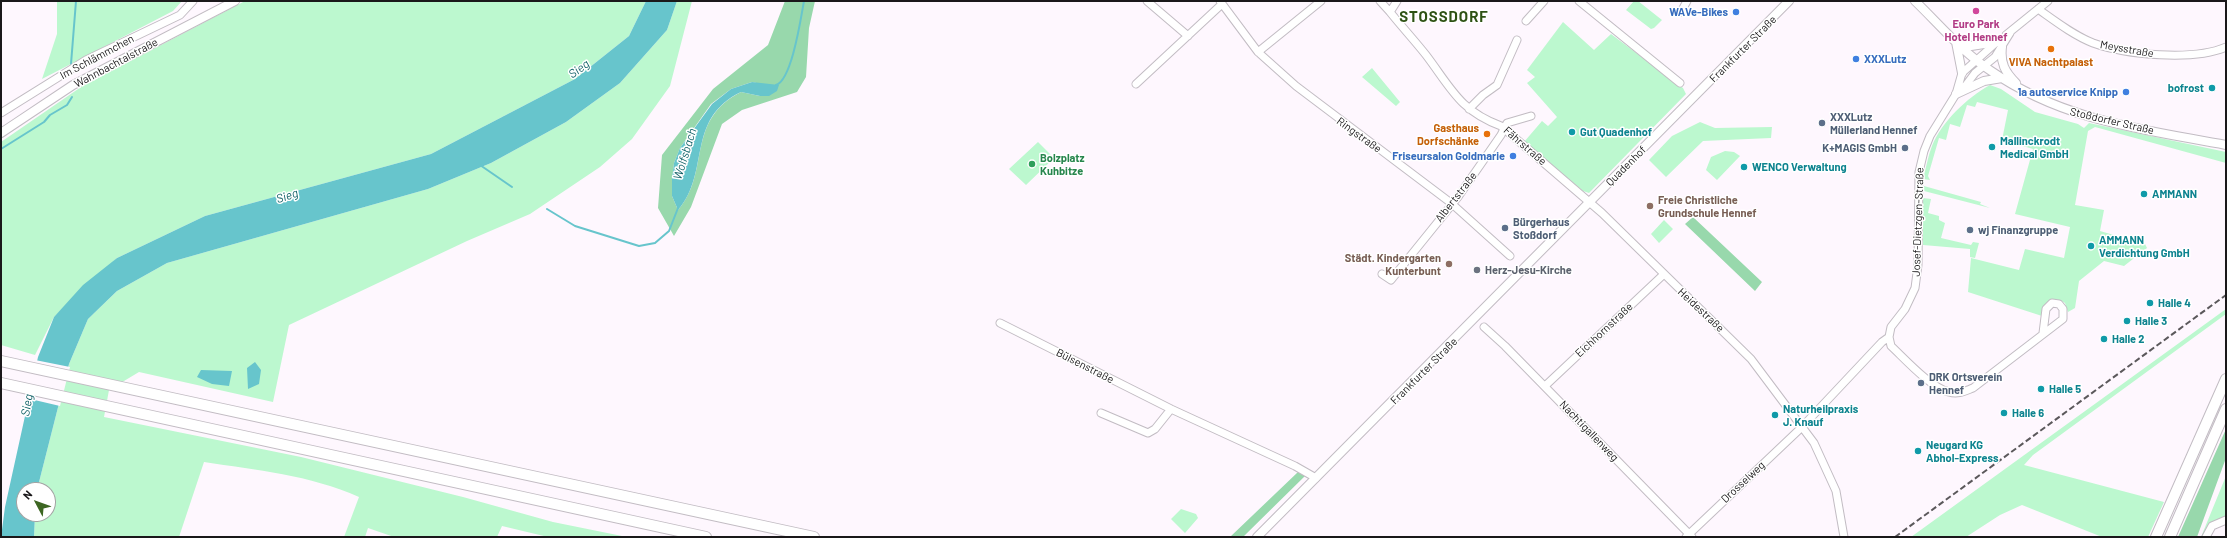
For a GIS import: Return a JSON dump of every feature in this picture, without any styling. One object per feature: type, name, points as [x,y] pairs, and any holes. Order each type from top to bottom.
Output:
[{"type":"highway","points":[[1,361],[814,537]]},
{"type":"highway","points":[[2156,537],[2226,379]]},
{"type":"highway","points":[[1,383],[706,537]]},
{"type":"highway","points":[[2170,537],[2226,409]]},
{"type":"main road","name":"Wahnbachtalstraße","points":[[1,133],[73,85],[235,1]]},
{"type":"main road","name":"Frankfurter Straße","points":[[1696,96],[1790,1]]},
{"type":"main road","name":"Stoßdorfer Straße","points":[[1915,1],[1984,66],[2025,92],[2050,104],[2086,117],[2226,145]]},
{"type":"main road","points":[[1962,73],[1956,41],[1971,46],[2000,44],[2001,56],[2007,74],[2025,92]]},
{"type":"main road","points":[[1956,94],[1984,81],[2002,78]]},
{"type":"main road","name":"Quadenhof","points":[[1589,203],[1696,96]]},
{"type":"main road","name":"Frankfurter Straße","points":[[1257,537],[1589,203]]},
{"type":"street","name":"Im Schlämmchen","points":[[1,113],[86,60],[180,15],[193,1]]},
{"type":"street","points":[[1147,1],[1188,36]]},
{"type":"street","points":[[1258,52],[1321,1]]},
{"type":"street","name":"Fährstraße","points":[[1380,1],[1426,54],[1448,88],[1469,109],[1482,119],[1504,128],[1589,203]]},
{"type":"street","points":[[1390,12],[1397,1]]},
{"type":"street","points":[[1526,21],[1544,1]]},
{"type":"street","points":[[1681,12],[1687,1]]},
{"type":"street","points":[[1956,94],[1962,73],[1977,60],[2000,44],[2010,33],[2048,1]]},
{"type":"street","points":[[1136,84],[1188,36],[1221,2]]},
{"type":"street","name":"Ringstraße","points":[[1221,2],[1258,52],[1296,86],[1451,203],[1510,256]]},
{"type":"street","points":[[1581,2],[1680,83]]},
{"type":"street","name":"Meysstraße","points":[[2038,9],[2074,34],[2093,43],[2148,55],[2214,53],[2226,47]]},
{"type":"street","points":[[1469,109],[1483,95],[1497,85],[1517,40]]},
{"type":"street","name":"Josef-Dietzgen-Straße","points":[[1889,337],[1891,327],[1905,309],[1915,288],[1918,265],[1919,172],[1924,151],[1930,136],[1956,94],[1966,85],[1975,73],[1995,57],[2000,44]]},
{"type":"street","name":"Albertstraße","points":[[1382,274],[1391,280],[1458,196],[1510,121],[1531,116]]},
{"type":"street","name":"Heidestraße","points":[[1589,203],[1607,218],[1750,359],[1802,427],[1814,443],[1836,491],[1844,537]]},
{"type":"street","name":"Eichhornstraße","points":[[1545,386],[1663,274]]},
{"type":"street","name":"Bülsenstraße","points":[[1000,322],[1171,409],[1295,466],[1316,478]]},
{"type":"street","name":"Nachtigallenweg","points":[[1484,327],[1545,386],[1689,536]]},
{"type":"street","points":[[1802,427],[1882,342],[1889,337],[1891,346],[1933,383],[1942,390],[1960,393],[1973,388],[2043,333]]},
{"type":"street","points":[[1101,413],[1148,433],[1155,429],[1171,409]]},
{"type":"street","name":"Drosselweg","points":[[1689,536],[1802,427]]},
{"type":"street","points":[[2206,537],[2212,526],[2226,520]]},
{"type":"green space","points":[[57,1],[182,1],[173,11],[42,79],[57,34]]},
{"type":"green space","points":[[245,1],[646,1],[629,36],[575,79],[431,154],[205,216],[117,258],[54,317],[35,355],[1,345],[1,142],[81,87]]},
{"type":"green space","points":[[677,1],[692,1],[670,86],[632,139],[600,167],[530,214],[467,241],[289,325],[273,402],[139,372],[109,390],[104,417],[301,457],[463,497],[553,522],[627,537],[548,537],[502,526],[497,537],[394,537],[368,528],[365,537],[344,537],[359,497],[321,483],[302,478],[204,462],[179,537],[34,537],[35,522],[56,522],[56,482],[39,482],[69,364],[88,319],[117,291],[167,263],[428,189],[491,163],[566,122],[620,83],[667,30]]},
{"type":"green space","points":[[785,1],[815,1],[809,28],[806,77],[797,92],[742,110],[722,124],[691,207],[674,236],[658,208],[662,155],[713,89],[768,45]],"holes":[[[752,82],[770,86],[760,96],[741,92],[724,104],[712,117],[705,132],[694,179],[688,195],[678,210],[672,196],[674,163],[680,148],[711,104],[731,89]]]},
{"type":"green space","points":[[1634,1],[1638,1],[1662,20],[1651,29],[1626,10]]},
{"type":"green space","points":[[1563,22],[1594,50],[1611,34],[1683,88],[1686,94],[1589,193],[1583,191],[1524,142],[1542,121],[1548,126],[1557,117],[1527,83],[1535,77],[1527,70]]},
{"type":"green space","points":[[1372,68],[1400,102],[1396,106],[1362,77]]},
{"type":"green space","points":[[1990,85],[2001,89],[2035,112],[2078,124],[2084,128],[2089,123],[2226,152],[2226,163],[2095,127],[2088,131],[2075,205],[2104,210],[2100,231],[2145,244],[2147,248],[2124,266],[2104,261],[2079,281],[2075,308],[2068,312],[2065,303],[2061,300],[2053,300],[2049,302],[2044,308],[2042,316],[1968,292],[1971,258],[2019,270],[2025,249],[2064,258],[2070,227],[2015,214],[2033,149],[2002,140],[2008,110],[1977,102],[1975,107],[1967,105],[1960,127],[1950,124],[1946,140],[1939,138],[1928,176],[1930,180],[1923,179],[1932,146],[1942,128],[1964,103]]},
{"type":"green space","points":[[1700,122],[1715,128],[1772,127],[1771,138],[1703,141],[1666,177],[1649,160],[1672,136]]},
{"type":"green space","name":"Bolzplatz Kuhbitze","points":[[1038,142],[1054,158],[1026,185],[1009,169]]},
{"type":"green space","points":[[1725,151],[1734,152],[1740,156],[1717,180],[1706,170],[1711,157]]},
{"type":"green space","points":[[1924,186],[1981,202],[1980,204],[1990,208],[1924,191],[1922,188]]},
{"type":"green space","points":[[1923,198],[1931,199],[1928,213],[1939,216],[1939,220],[1945,223],[1941,238],[1971,245],[1973,242],[1979,243],[1975,258],[1970,257],[1970,249],[1923,245]]},
{"type":"green space","points":[[1693,217],[1762,282],[1755,291],[1685,224]]},
{"type":"green space","points":[[1664,220],[1673,229],[1659,243],[1651,234]]},
{"type":"green space","points":[[2226,309],[2226,314],[2033,455],[2024,465],[2164,502],[2148,537],[2102,537],[2022,505],[2000,515],[1966,537],[1911,537]]},
{"type":"green space","points":[[2226,429],[2226,458],[2197,537],[2178,537]]},
{"type":"green space","points":[[1298,472],[1305,476],[1243,537],[1230,537]]},
{"type":"green space","points":[[2226,476],[2226,517],[2204,537],[2201,537]]},
{"type":"green space","points":[[1181,509],[1196,514],[1198,518],[1185,533],[1171,519]]},
{"type":"water","name":"Sieg","points":[[646,1],[677,1],[667,30],[620,83],[566,122],[491,163],[428,189],[167,263],[117,291],[88,319],[69,364],[39,482],[16,482],[16,522],[35,522],[34,537],[1,537],[5,507],[38,357],[54,317],[83,285],[117,258],[205,216],[431,154],[575,79],[629,36]]},
{"type":"water","points":[[752,82],[779,85],[777,91],[769,96],[760,96],[741,92],[724,103],[712,116],[705,131],[694,179],[688,195],[678,210],[672,196],[672,179],[674,163],[680,148],[712,104],[731,89]]},
{"type":"water","points":[[255,362],[261,370],[259,384],[248,389],[247,368]]},
{"type":"water","points":[[201,370],[232,371],[229,386],[212,384],[197,377]]},
{"type":"pier","points":[[35,360],[70,367],[60,406],[26,398]]},
{"type":"waterway","points":[[71,64],[76,1]]},
{"type":"waterway","name":"Wolfsbach","points":[[776,85],[782,81],[787,72],[795,47],[804,1]]},
{"type":"waterway","points":[[1,149],[44,122],[50,115],[67,105],[72,97]]},
{"type":"waterway","name":"Wolfsbach","points":[[480,165],[512,187]]},
{"type":"waterway","name":"Wolfsbach","points":[[547,209],[575,226],[639,246],[655,243],[669,231],[678,208]]},
{"type":"railway","points":[[1895,537],[2226,295]]},
{"type":"place","name":"Euro Park Hotel Hennef","points":[[1976,11]]},
{"type":"place","name":"WAVe-Bikes","points":[[1736,12]]},
{"type":"place","name":"VIVA Nachtpalast","points":[[2051,49]]},
{"type":"place","name":"XXXLutz","points":[[1856,59]]},
{"type":"place","name":"bofrost","points":[[2212,88]]},
{"type":"place","name":"1a autoservice Knipp","points":[[2126,92]]},
{"type":"place","name":"XXXLutz Müllerland Hennef","points":[[1822,123]]},
{"type":"place","name":"Gut Quadenhof","points":[[1572,132]]},
{"type":"place","name":"Gasthaus Dorfschänke","points":[[1487,134]]},
{"type":"place","name":"Mallinckrodt Medical GmbH","points":[[1992,147]]},
{"type":"place","name":"K+MAGIS GmbH","points":[[1905,148]]},
{"type":"place","name":"Friseursalon Goldmarie","points":[[1513,156]]},
{"type":"place","name":"Bolzplatz Kuhbitze","points":[[1032,164]]},
{"type":"place","name":"WENCO Verwaltung","points":[[1744,167]]},
{"type":"place","name":"AMMANN","points":[[2144,194]]},
{"type":"place","name":"Freie Christliche Grundschule Hennef","points":[[1650,206]]},
{"type":"place","name":"Bürgerhaus Stoßdorf","points":[[1505,228]]},
{"type":"place","name":"wj Finanzgruppe","points":[[1970,230]]},
{"type":"place","name":"AMMANN Verdichtung GmbH","points":[[2091,246]]},
{"type":"place","name":"Städt. Kindergarten Kunterbunt","points":[[1449,264]]},
{"type":"place","name":"Herz-Jesu-Kirche","points":[[1477,270]]},
{"type":"place","name":"Halle 4","points":[[2150,303]]},
{"type":"place","name":"Halle 3","points":[[2127,321]]},
{"type":"place","name":"Halle 2","points":[[2104,339]]},
{"type":"place","name":"DRK Ortsverein Hennef","points":[[1921,383]]},
{"type":"place","name":"Halle 5","points":[[2041,389]]},
{"type":"place","name":"Halle 6","points":[[2004,413]]},
{"type":"place","name":"Naturheilpraxis J. Knauf","points":[[1775,415]]},
{"type":"place","name":"Neugard KG Abhol-Express","points":[[1918,451]]},
{"type":"district","name":"STOSSDORF","points":[[1444,17]]}]
